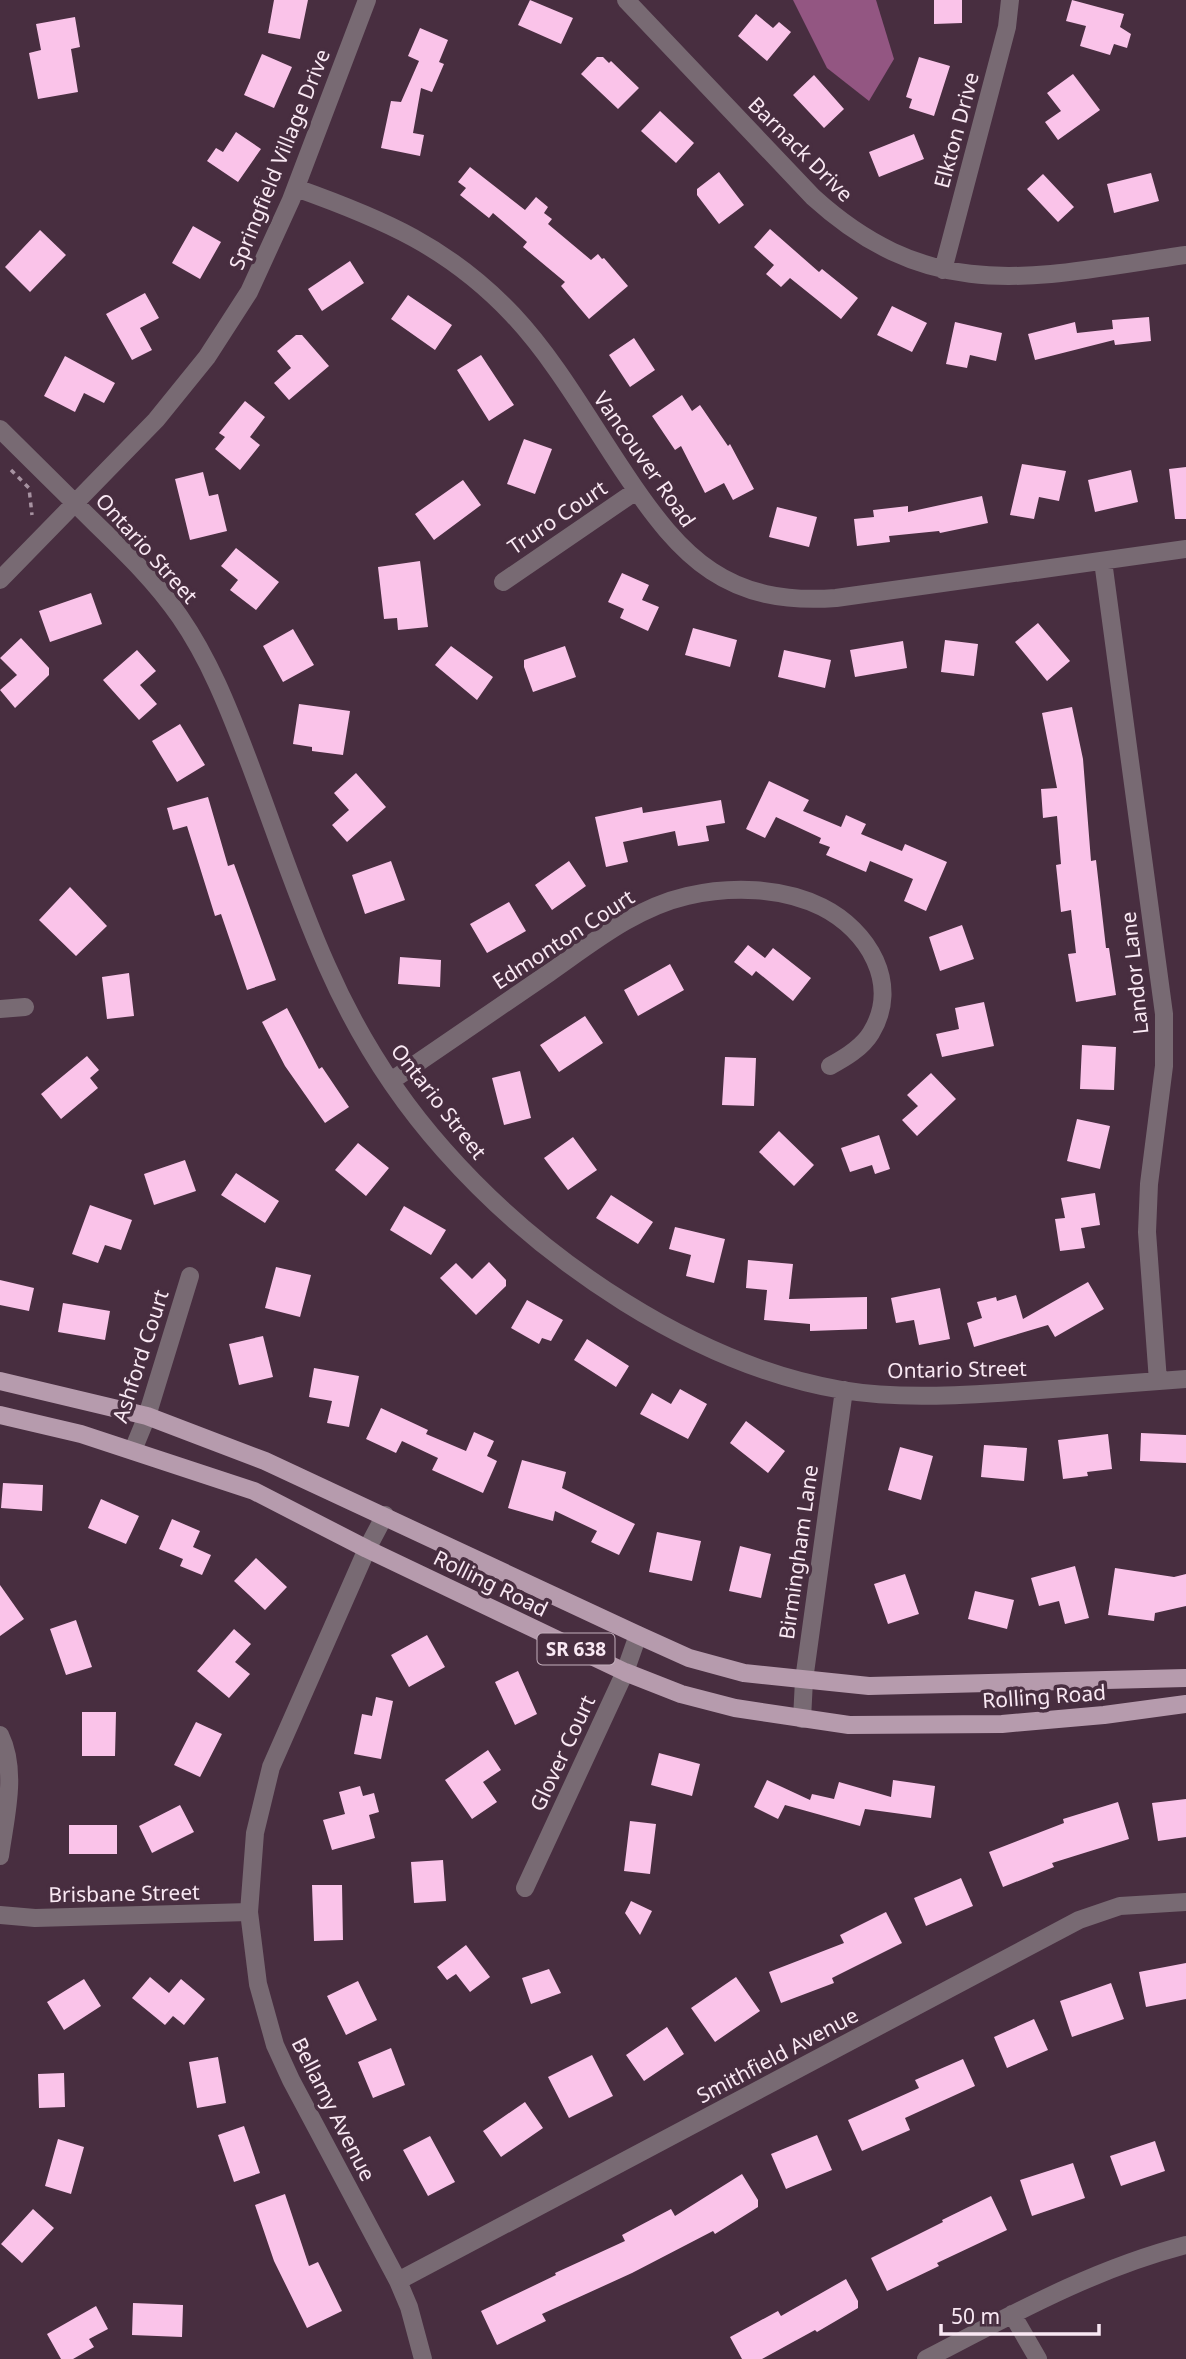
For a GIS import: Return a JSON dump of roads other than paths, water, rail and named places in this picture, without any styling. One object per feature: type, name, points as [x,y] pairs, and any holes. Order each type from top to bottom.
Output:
[{"type":"main road","name":"Rolling Road","points":[[0,1381],[147,1416],[265,1461],[689,1658],[744,1673],[869,1686],[1186,1678]]},
{"type":"main road","name":"Rolling Road","points":[[0,1415],[81,1434],[254,1491],[367,1549],[625,1672],[681,1694],[735,1708],[849,1725],[1002,1724],[1186,1704]]},
{"type":"street","name":"Springfield Village Drive","points":[[0,580],[156,420],[207,357],[248,292],[296,188],[367,0]]},
{"type":"street","name":"Barnack Drive","points":[[626,0],[803,187],[834,216],[883,249],[963,275],[1001,277],[1056,273],[1186,255]]},
{"type":"street","name":"Elkton Drive","points":[[943,270],[1007,27],[1010,0]]},
{"type":"street","name":"Vancouver Road","points":[[296,188],[378,219],[411,235],[449,259],[486,289],[542,351],[636,491],[671,538],[702,566],[742,587],[785,598],[836,598],[1186,549]]},
{"type":"street","name":"Ontario Street","points":[[0,429],[157,586],[181,618],[204,656],[229,709],[326,964],[365,1041],[391,1081],[443,1150],[480,1188],[548,1247],[622,1301],[679,1333],[768,1371],[844,1390],[950,1396],[1186,1379]]},
{"type":"street","name":"Truro Court","points":[[503,582],[636,491]]},
{"type":"street","name":"Landor Lane","points":[[1104,561],[1164,1014],[1164,1066],[1149,1184],[1147,1233],[1158,1381]]},
{"type":"street","name":"Edmonton Court","points":[[391,1081],[636,915],[684,896],[737,890],[782,894],[819,906],[851,925],[872,951],[880,976],[880,1014],[870,1035],[849,1056],[830,1066]]},
{"type":"street","points":[[0,1009],[25,1007]]},
{"type":"street","name":"Ashford Court","points":[[133,1450],[147,1416],[190,1276]]},
{"type":"street","name":"Birmingham Lane","points":[[802,1719],[804,1680],[844,1390]]},
{"type":"street","name":"Bellamy Avenue","points":[[385,1515],[367,1549],[271,1767],[254,1833],[249,1912],[258,1984],[275,2045],[398,2281],[410,2307],[424,2359]]},
{"type":"street","name":"Glover Court","points":[[525,1888],[625,1672],[638,1635]]},
{"type":"street","points":[[0,1735],[6,1746],[9,1791],[0,1856]]},
{"type":"street","name":"Smithfield Avenue","points":[[398,2281],[1079,1920],[1120,1906],[1186,1902]]},
{"type":"street","name":"Brisbane Street","points":[[0,1915],[35,1917],[249,1912]]},
{"type":"street","points":[[926,2359],[1061,2289],[1186,2245]]},
{"type":"street","points":[[1012,2314],[1038,2359]]}]
